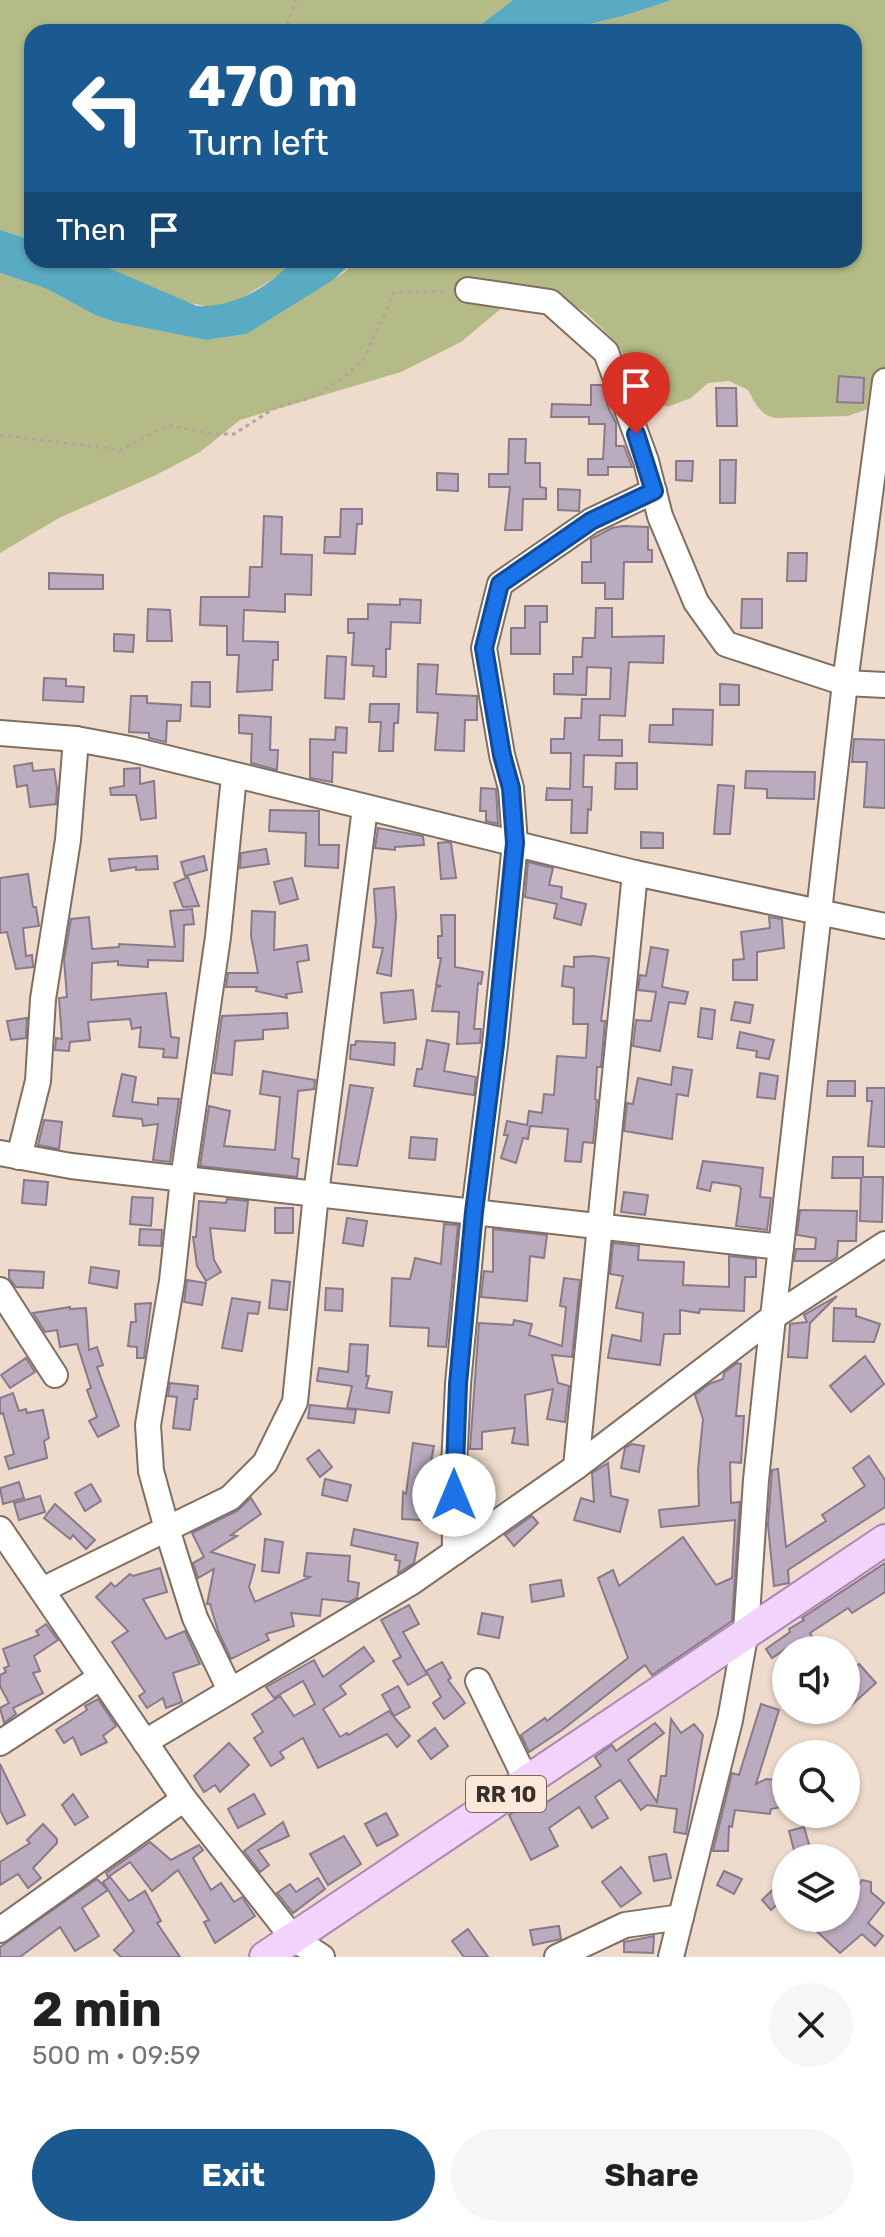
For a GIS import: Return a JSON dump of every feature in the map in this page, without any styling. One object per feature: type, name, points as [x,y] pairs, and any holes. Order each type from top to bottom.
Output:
[{"type":"main road","name":"RR 10","points":[[265,1957],[885,1540]]},
{"type":"street","points":[[468,290],[550,302],[606,352],[646,461],[660,516],[696,602],[726,644],[845,683],[885,685]]},
{"type":"street","points":[[671,1957],[730,1720],[746,1631],[756,1480],[773,1317],[845,683],[885,381]]},
{"type":"street","points":[[455,1552],[454,1466],[474,1212],[495,1045],[515,843],[511,788],[502,755],[484,648],[500,584],[591,521],[654,491]]},
{"type":"street","points":[[0,733],[76,739],[130,749],[635,873],[885,926]]},
{"type":"street","points":[[76,739],[68,840],[43,999],[38,1081],[10,1155],[71,1166],[781,1247]]},
{"type":"street","points":[[230,1690],[195,1618],[167,1529],[151,1471],[148,1425],[172,1281],[183,1179],[218,937],[234,776]]},
{"type":"street","points":[[42,1590],[230,1498],[265,1463],[295,1402],[316,1194],[365,808]]},
{"type":"street","points":[[576,1467],[635,873]]},
{"type":"street","points":[[145,1742],[412,1582],[576,1467],[773,1317],[885,1244]]},
{"type":"street","points":[[0,1290],[55,1375]]},
{"type":"street","points":[[0,1529],[184,1799],[293,1938],[322,1957]]},
{"type":"street","points":[[0,1743],[101,1677]]},
{"type":"street","points":[[478,1681],[526,1780]]},
{"type":"street","points":[[0,1930],[184,1799]]},
{"type":"street","points":[[557,1957],[625,1925],[681,1917]]},
{"type":"path","points":[[287,24],[296,0]]},
{"type":"path","points":[[0,435],[121,450],[167,425],[213,434],[234,434],[275,408],[310,398],[363,361],[394,293],[468,290]]},
{"type":"green space","points":[[0,0],[513,0],[482,24],[24,24],[24,238],[0,230]]},
{"type":"green space","points":[[672,0],[885,0],[885,403],[848,416],[775,418],[762,411],[748,390],[729,381],[708,383],[691,398],[667,407],[650,398],[615,341],[584,311],[545,292],[509,302],[461,342],[401,372],[240,420],[200,452],[59,518],[0,553],[0,273],[47,289],[95,315],[115,322],[206,340],[247,334],[348,268],[862,268],[862,24],[590,24]]},
{"type":"green space","points":[[108,268],[286,268],[278,276],[238,300],[211,307],[184,302]]},
{"type":"water","points":[[513,0],[672,0],[590,24],[482,24]]},
{"type":"water","points":[[0,230],[24,238],[24,268],[109,268],[197,306],[211,306],[250,294],[286,268],[346,268],[333,280],[247,334],[206,340],[115,322],[95,315],[47,289],[0,273]]},
{"type":"building","points":[[839,376],[864,378],[863,403],[837,402]]},
{"type":"building","points":[[591,385],[602,385],[616,423],[616,446],[624,446],[632,467],[608,467],[608,475],[588,475],[588,459],[603,459],[605,424],[589,424],[589,417],[551,417],[552,404],[591,405]]},
{"type":"building","points":[[716,388],[736,388],[737,426],[717,426]]},
{"type":"building","points":[[509,439],[526,439],[525,463],[540,463],[540,487],[546,488],[546,499],[523,499],[522,530],[505,530],[510,487],[489,487],[489,474],[508,474]]},
{"type":"building","points":[[720,460],[736,460],[735,503],[720,503]]},
{"type":"building","points":[[676,461],[693,461],[692,481],[676,480]]},
{"type":"building","points":[[437,473],[458,474],[458,491],[437,490]]},
{"type":"building","points":[[558,489],[580,490],[579,511],[558,510]]},
{"type":"building","points":[[341,509],[362,509],[362,524],[357,524],[355,554],[324,553],[325,537],[340,537]]},
{"type":"building","points":[[264,516],[282,517],[281,554],[312,555],[311,595],[285,594],[285,612],[244,610],[243,641],[278,642],[278,660],[273,660],[272,690],[237,692],[239,655],[227,655],[227,626],[200,625],[201,597],[249,597],[250,567],[262,567]]},
{"type":"building","points":[[623,526],[648,527],[648,550],[652,550],[652,562],[624,562],[623,599],[605,599],[605,583],[582,583],[582,562],[591,562],[591,539]]},
{"type":"building","points":[[788,553],[807,553],[806,581],[787,581]]},
{"type":"building","points":[[49,573],[103,575],[103,589],[49,589]]},
{"type":"building","points":[[400,599],[421,600],[420,623],[391,622],[390,649],[386,649],[386,677],[373,676],[374,666],[352,665],[354,633],[348,633],[348,619],[368,619],[368,604],[400,605]]},
{"type":"building","points":[[742,599],[762,599],[762,628],[741,628]]},
{"type":"building","points":[[525,606],[547,606],[547,622],[540,622],[540,654],[511,654],[511,628],[525,628]]},
{"type":"building","points":[[596,608],[612,608],[612,637],[664,636],[663,663],[629,662],[625,716],[600,715],[599,740],[622,740],[622,756],[584,755],[583,787],[592,787],[591,810],[588,809],[587,833],[571,833],[572,800],[546,800],[547,788],[570,789],[571,753],[551,753],[551,739],[564,739],[565,718],[581,718],[582,699],[610,699],[611,668],[587,667],[586,695],[554,694],[554,674],[573,674],[573,657],[582,657],[583,638],[595,638]]},
{"type":"building","points":[[148,609],[170,610],[172,641],[147,641]]},
{"type":"building","points":[[114,634],[134,635],[133,652],[114,651]]},
{"type":"building","points":[[327,656],[346,657],[344,699],[325,698]]},
{"type":"building","points":[[418,664],[438,665],[436,694],[477,696],[477,720],[465,720],[464,751],[435,750],[438,713],[417,712]]},
{"type":"building","points":[[44,678],[66,679],[66,686],[84,687],[83,702],[43,700]]},
{"type":"building","points":[[192,682],[210,682],[210,707],[191,706]]},
{"type":"building","points":[[720,684],[739,685],[739,705],[720,705]]},
{"type":"building","points":[[131,696],[147,696],[147,703],[181,705],[180,721],[167,721],[166,742],[149,738],[149,733],[129,732]]},
{"type":"building","points":[[370,704],[399,704],[398,723],[394,723],[393,751],[379,751],[381,722],[369,722]]},
{"type":"building","points":[[673,709],[713,710],[712,745],[649,742],[650,725],[673,725]]},
{"type":"building","points":[[239,715],[271,717],[270,750],[278,750],[277,770],[251,763],[252,734],[239,733]]},
{"type":"building","points":[[336,727],[347,728],[346,753],[333,752],[332,782],[310,778],[310,739],[335,740]]},
{"type":"building","points":[[854,739],[885,740],[885,808],[864,807],[867,762],[852,762]]},
{"type":"building","points":[[32,763],[33,771],[54,769],[56,804],[30,807],[27,785],[17,787],[14,766]]},
{"type":"building","points":[[616,763],[637,763],[637,789],[615,789]]},
{"type":"building","points":[[140,768],[140,784],[154,781],[156,818],[141,820],[136,795],[111,795],[110,788],[124,786],[124,769]]},
{"type":"building","points":[[746,771],[815,772],[814,799],[767,798],[767,789],[745,788]]},
{"type":"building","points":[[718,785],[734,786],[730,834],[714,834]]},
{"type":"building","points":[[481,788],[496,789],[498,824],[486,821],[486,811],[480,811]]},
{"type":"building","points":[[270,810],[319,811],[319,845],[339,845],[338,868],[305,866],[306,833],[269,831]]},
{"type":"building","points":[[378,828],[423,836],[424,845],[395,847],[395,850],[375,848]]},
{"type":"building","points":[[641,832],[663,833],[663,848],[641,848]]},
{"type":"building","points":[[438,843],[451,843],[456,878],[441,879]]},
{"type":"building","points":[[266,849],[269,864],[240,868],[241,853]]},
{"type":"building","points":[[157,856],[158,869],[136,870],[136,867],[111,871],[109,859]]},
{"type":"building","points":[[204,856],[207,870],[185,876],[181,862]]},
{"type":"building","points":[[528,862],[553,868],[549,885],[562,887],[561,898],[586,904],[581,925],[554,918],[557,904],[525,897]]},
{"type":"building","points":[[28,874],[39,926],[23,928],[26,956],[32,955],[33,967],[16,969],[7,932],[0,933],[0,878]]},
{"type":"building","points":[[188,877],[199,906],[183,907],[174,883]]},
{"type":"building","points":[[292,878],[298,899],[280,904],[274,882]]},
{"type":"building","points":[[394,887],[396,916],[391,976],[377,973],[383,948],[373,947],[376,921],[374,889]]},
{"type":"building","points":[[192,909],[194,924],[184,925],[183,961],[148,960],[148,967],[118,965],[118,961],[92,963],[91,1000],[166,993],[171,1037],[179,1038],[177,1058],[163,1057],[164,1049],[139,1047],[141,1027],[132,1029],[130,1019],[88,1022],[90,1040],[70,1042],[69,1051],[55,1050],[56,1038],[62,1039],[59,998],[67,997],[64,959],[71,919],[89,917],[92,949],[119,947],[119,944],[175,947],[170,911]]},
{"type":"building","points":[[252,911],[275,912],[274,950],[307,945],[309,960],[297,962],[302,992],[286,994],[287,998],[256,991],[257,987],[226,987],[228,973],[258,973],[251,936]]},
{"type":"building","points":[[441,915],[455,915],[455,967],[483,972],[481,984],[478,983],[474,1029],[481,1029],[480,1043],[457,1044],[459,1012],[432,1011],[436,987],[441,986],[436,985],[441,958],[438,958],[438,936],[442,936]]},
{"type":"building","points":[[769,917],[782,919],[784,948],[757,952],[757,980],[733,980],[733,960],[744,959],[741,932],[770,928]]},
{"type":"building","points":[[651,947],[668,950],[662,987],[688,992],[685,1004],[669,1002],[660,1051],[633,1046],[636,1020],[651,1021],[656,992],[638,990],[640,975],[646,976]]},
{"type":"building","points":[[574,957],[609,958],[601,1021],[605,1021],[601,1067],[597,1067],[593,1143],[583,1142],[581,1162],[565,1161],[568,1129],[530,1126],[528,1139],[523,1138],[516,1163],[501,1158],[508,1135],[504,1135],[507,1121],[527,1125],[529,1111],[542,1113],[544,1094],[554,1095],[557,1056],[586,1058],[588,1024],[573,1024],[574,988],[562,986],[564,966],[574,967]]},
{"type":"building","points":[[413,990],[416,1019],[384,1023],[381,993]]},
{"type":"building","points":[[735,1002],[753,1005],[750,1023],[731,1020]]},
{"type":"building","points":[[701,1008],[715,1010],[712,1039],[698,1037]]},
{"type":"building","points":[[287,1013],[288,1028],[263,1030],[263,1039],[235,1041],[232,1075],[214,1073],[222,1016]]},
{"type":"building","points":[[27,1018],[26,1038],[11,1040],[7,1021]]},
{"type":"building","points":[[740,1032],[774,1040],[769,1059],[756,1057],[757,1051],[737,1048]]},
{"type":"building","points":[[427,1040],[449,1044],[444,1071],[476,1077],[474,1095],[414,1086],[417,1069],[422,1069]]},
{"type":"building","points":[[356,1041],[395,1043],[394,1065],[350,1059],[351,1045],[355,1045]]},
{"type":"building","points":[[673,1067],[692,1070],[688,1096],[677,1094],[672,1139],[624,1131],[627,1103],[633,1104],[638,1078],[671,1085]]},
{"type":"building","points":[[263,1071],[315,1080],[314,1089],[298,1091],[292,1158],[299,1159],[297,1177],[200,1166],[209,1106],[230,1111],[224,1146],[275,1150],[280,1097],[260,1094]]},
{"type":"building","points":[[760,1073],[778,1076],[775,1099],[757,1097]]},
{"type":"building","points":[[122,1074],[136,1077],[132,1102],[158,1105],[158,1098],[179,1099],[170,1162],[153,1160],[158,1124],[143,1126],[142,1119],[113,1116]]},
{"type":"building","points":[[828,1081],[855,1081],[855,1096],[827,1096]]},
{"type":"building","points":[[350,1085],[373,1088],[357,1166],[338,1164]]},
{"type":"building","points":[[867,1088],[885,1088],[885,1147],[868,1146],[872,1101],[867,1101]]},
{"type":"building","points":[[44,1120],[62,1122],[59,1149],[38,1145]]},
{"type":"building","points":[[411,1137],[437,1139],[435,1160],[409,1158]]},
{"type":"building","points":[[833,1157],[863,1157],[863,1177],[883,1177],[882,1222],[860,1221],[861,1178],[832,1178]]},
{"type":"building","points":[[703,1161],[763,1168],[760,1197],[771,1198],[767,1230],[736,1226],[739,1186],[712,1182],[710,1191],[697,1188]]},
{"type":"building","points":[[24,1180],[48,1182],[46,1205],[22,1203]]},
{"type":"building","points":[[624,1192],[648,1195],[645,1215],[621,1212]]},
{"type":"building","points":[[132,1197],[153,1198],[151,1226],[130,1224]]},
{"type":"building","points":[[227,1199],[248,1201],[245,1231],[210,1228],[214,1260],[221,1272],[206,1281],[197,1266],[193,1237],[196,1237],[199,1201],[226,1203]]},
{"type":"building","points":[[275,1208],[293,1208],[293,1233],[275,1233]]},
{"type":"building","points":[[800,1210],[857,1211],[856,1241],[838,1241],[837,1257],[831,1261],[794,1261],[796,1249],[815,1249],[816,1238],[797,1235]]},
{"type":"building","points":[[347,1218],[367,1221],[363,1246],[343,1243]]},
{"type":"building","points":[[444,1224],[458,1225],[446,1347],[428,1346],[429,1328],[390,1326],[392,1278],[410,1279],[415,1258],[441,1264]]},
{"type":"building","points":[[140,1229],[162,1230],[161,1246],[139,1245]]},
{"type":"building","points":[[493,1229],[547,1235],[544,1258],[530,1256],[527,1301],[481,1297],[484,1271],[493,1272]]},
{"type":"building","points":[[613,1243],[639,1246],[638,1260],[684,1262],[683,1285],[729,1287],[729,1256],[756,1259],[756,1277],[745,1277],[744,1311],[700,1309],[699,1313],[680,1310],[680,1334],[664,1334],[660,1365],[608,1358],[612,1335],[641,1341],[643,1313],[616,1308],[623,1276],[610,1274]]},
{"type":"building","points":[[91,1267],[119,1271],[117,1288],[89,1283]]},
{"type":"building","points":[[9,1270],[44,1272],[43,1288],[16,1287],[9,1278]]},
{"type":"building","points":[[564,1278],[580,1280],[572,1357],[552,1355],[558,1383],[569,1386],[565,1422],[547,1419],[553,1389],[525,1395],[528,1445],[512,1443],[515,1428],[482,1432],[482,1449],[470,1449],[479,1323],[513,1325],[514,1320],[532,1324],[529,1335],[562,1346],[566,1307],[560,1306]]},
{"type":"building","points":[[187,1280],[206,1283],[202,1305],[184,1302]]},
{"type":"building","points":[[272,1280],[290,1282],[287,1310],[269,1308]]},
{"type":"building","points":[[326,1288],[343,1289],[342,1311],[325,1310]]},
{"type":"building","points":[[837,1296],[810,1323],[807,1358],[788,1357],[790,1324],[807,1322],[804,1315]]},
{"type":"building","points":[[232,1298],[260,1302],[258,1314],[248,1313],[242,1351],[222,1348]]},
{"type":"building","points":[[151,1303],[144,1358],[137,1358],[137,1347],[128,1346],[131,1322],[136,1322],[135,1304]]},
{"type":"building","points":[[70,1307],[86,1308],[89,1350],[97,1347],[103,1365],[97,1367],[119,1426],[98,1437],[89,1421],[97,1417],[87,1390],[91,1388],[77,1344],[60,1347],[57,1330],[45,1332],[33,1313]]},
{"type":"building","points":[[834,1308],[856,1309],[856,1316],[880,1324],[874,1342],[833,1341]]},
{"type":"building","points":[[350,1344],[368,1345],[366,1376],[369,1376],[366,1388],[392,1392],[389,1413],[347,1408],[352,1386],[317,1381],[319,1368],[348,1372]]},
{"type":"building","points":[[865,1356],[884,1384],[851,1412],[830,1386]]},
{"type":"building","points":[[26,1358],[35,1372],[10,1388],[1,1375]]},
{"type":"building","points":[[737,1363],[741,1364],[736,1416],[744,1416],[741,1463],[730,1462],[731,1503],[740,1502],[732,1621],[652,1675],[645,1665],[529,1752],[521,1735],[545,1718],[547,1721],[628,1658],[598,1578],[613,1570],[619,1586],[683,1537],[716,1585],[732,1578],[735,1520],[661,1527],[659,1510],[699,1506],[698,1470],[703,1419],[695,1395],[709,1384],[723,1379],[724,1373]]},
{"type":"building","points":[[170,1383],[198,1386],[190,1430],[173,1428],[177,1397],[168,1396]]},
{"type":"building","points":[[13,1393],[19,1411],[43,1410],[49,1438],[44,1441],[47,1458],[9,1469],[5,1457],[14,1454],[3,1413],[0,1414],[0,1398]]},
{"type":"building","points":[[310,1405],[356,1410],[354,1423],[308,1418]]},
{"type":"building","points":[[413,1443],[434,1446],[424,1499],[421,1498],[420,1520],[402,1519],[403,1492],[406,1494]]},
{"type":"building","points":[[632,1444],[644,1446],[639,1472],[621,1468],[625,1448]]},
{"type":"building","points":[[319,1450],[332,1467],[320,1477],[307,1459]]},
{"type":"building","points":[[869,1456],[885,1480],[885,1507],[788,1570],[789,1583],[774,1586],[768,1525],[772,1470],[778,1469],[786,1547],[826,1521],[822,1515],[865,1486],[853,1468]]},
{"type":"building","points":[[608,1463],[611,1496],[628,1500],[620,1532],[574,1520],[581,1498],[594,1502],[592,1473]]},
{"type":"building","points":[[325,1479],[351,1485],[347,1501],[322,1495]]},
{"type":"building","points":[[19,1482],[24,1498],[3,1504],[0,1488]]},
{"type":"building","points":[[91,1484],[101,1501],[85,1511],[75,1493]]},
{"type":"building","points":[[40,1496],[45,1512],[19,1520],[14,1503]]},
{"type":"building","points":[[251,1498],[261,1514],[231,1535],[237,1536],[211,1552],[255,1565],[249,1587],[255,1602],[310,1577],[304,1576],[307,1553],[350,1556],[348,1581],[359,1583],[357,1598],[349,1602],[322,1599],[320,1616],[291,1613],[294,1626],[266,1634],[269,1640],[231,1659],[210,1604],[207,1604],[214,1569],[198,1578],[193,1563],[204,1557],[192,1533],[237,1511]]},
{"type":"building","points":[[55,1504],[95,1540],[86,1549],[73,1535],[70,1539],[44,1518]]},
{"type":"building","points":[[532,1516],[538,1523],[514,1546],[505,1535]]},
{"type":"building","points":[[354,1529],[418,1543],[414,1563],[398,1573],[400,1561],[395,1560],[396,1555],[351,1545]]},
{"type":"building","points":[[265,1539],[283,1542],[279,1573],[262,1571]]},
{"type":"building","points":[[885,1563],[885,1592],[852,1613],[848,1608],[810,1633],[812,1636],[784,1636],[790,1632],[789,1629],[804,1620],[802,1618]]},
{"type":"building","points":[[160,1568],[167,1592],[143,1599],[166,1639],[185,1631],[200,1664],[173,1673],[182,1702],[166,1708],[163,1698],[147,1708],[139,1696],[145,1692],[112,1642],[128,1631],[96,1597],[111,1583],[115,1587],[130,1574],[133,1576]]},
{"type":"building","points":[[561,1580],[564,1596],[532,1602],[530,1585]]},
{"type":"building","points":[[409,1605],[419,1624],[403,1632],[427,1674],[408,1685],[393,1661],[401,1657],[381,1620]]},
{"type":"building","points":[[482,1613],[503,1617],[499,1638],[478,1634]]},
{"type":"building","points":[[46,1624],[58,1640],[34,1656],[40,1671],[33,1673],[43,1693],[13,1708],[16,1714],[4,1723],[0,1708],[9,1703],[0,1686],[0,1675],[9,1666],[3,1649],[39,1635],[36,1631]]},
{"type":"building","points":[[364,1647],[374,1661],[340,1686],[346,1694],[323,1709],[340,1737],[389,1711],[410,1736],[397,1747],[387,1734],[318,1768],[303,1738],[280,1752],[284,1758],[271,1766],[254,1738],[263,1732],[252,1714],[280,1696],[294,1716],[315,1704],[303,1681],[274,1698],[266,1687],[314,1660],[323,1677]]},
{"type":"building","points":[[442,1662],[451,1678],[448,1680],[465,1703],[444,1719],[433,1703],[441,1697],[426,1671]]},
{"type":"building","points":[[860,1665],[876,1683],[860,1697]]},
{"type":"building","points":[[398,1686],[410,1707],[394,1716],[382,1695]]},
{"type":"building","points":[[98,1699],[116,1726],[103,1736],[107,1742],[81,1755],[73,1737],[64,1743],[56,1730]]},
{"type":"building","points":[[761,1704],[772,1708],[772,1724],[775,1724],[756,1784],[772,1780],[770,1814],[735,1810],[732,1827],[729,1826],[728,1851],[713,1851],[732,1773],[739,1775]]},
{"type":"building","points":[[671,1719],[681,1733],[694,1724],[703,1735],[686,1834],[674,1832],[677,1809],[647,1805],[641,1810],[620,1780],[595,1797],[608,1818],[592,1828],[579,1807],[549,1828],[558,1846],[531,1860],[509,1815],[538,1798],[541,1806],[601,1766],[595,1757],[612,1745],[616,1751],[655,1723],[664,1733],[628,1760],[657,1802],[661,1776],[666,1776]]},
{"type":"building","points":[[435,1728],[448,1746],[431,1759],[418,1741]]},
{"type":"building","points":[[229,1743],[249,1765],[220,1792],[215,1785],[204,1792],[194,1776]]},
{"type":"building","points":[[0,1764],[25,1815],[7,1824],[0,1810]]},
{"type":"building","points":[[73,1794],[88,1817],[75,1825],[62,1805]]},
{"type":"building","points":[[254,1794],[265,1814],[238,1828],[228,1809]]},
{"type":"building","points":[[386,1813],[398,1835],[377,1846],[365,1824]]},
{"type":"building","points":[[283,1822],[289,1836],[258,1850],[269,1865],[260,1872],[244,1851]]},
{"type":"building","points":[[43,1824],[57,1843],[33,1868],[41,1878],[28,1888],[18,1874],[0,1885],[0,1862],[30,1843],[27,1840]]},
{"type":"building","points":[[804,1828],[809,1844],[792,1844],[789,1831]]},
{"type":"building","points":[[344,1836],[361,1864],[328,1885],[310,1854]]},
{"type":"building","points":[[150,1842],[171,1860],[199,1845],[203,1850],[193,1858],[211,1890],[221,1883],[234,1902],[242,1897],[255,1916],[215,1943],[204,1922],[209,1920],[178,1870],[152,1891],[130,1862],[108,1877],[106,1873]]},
{"type":"building","points":[[666,1854],[671,1878],[654,1881],[649,1857]]},
{"type":"building","points":[[621,1867],[641,1893],[621,1907],[602,1882]]},
{"type":"building","points":[[724,1871],[742,1879],[734,1894],[717,1885]]},
{"type":"building","points":[[110,1877],[129,1901],[145,1891],[161,1921],[157,1923],[180,1957],[121,1957],[114,1950],[134,1931],[103,1882]]},
{"type":"building","points":[[318,1878],[325,1889],[293,1913],[277,1893],[290,1884],[296,1892]]},
{"type":"building","points":[[97,1879],[108,1890],[82,1908],[99,1936],[75,1951],[60,1927],[20,1957],[0,1957],[0,1947]]},
{"type":"building","points":[[862,1880],[871,1882],[871,1892],[884,1903],[868,1923],[883,1936],[875,1946],[862,1934],[840,1953],[818,1932],[860,1932]]},
{"type":"building","points":[[772,1890],[772,1909],[762,1900]]},
{"type":"building","points":[[559,1926],[561,1939],[533,1945],[530,1930]]},
{"type":"building","points":[[468,1929],[488,1957],[464,1957],[452,1941]]},
{"type":"building","points":[[654,1936],[653,1953],[624,1952],[624,1942]]},
{"type":"route","points":[[454,1495],[458,1384],[474,1212],[495,1045],[515,843],[511,788],[502,755],[484,648],[500,584],[591,521],[654,491],[636,434]]}]
